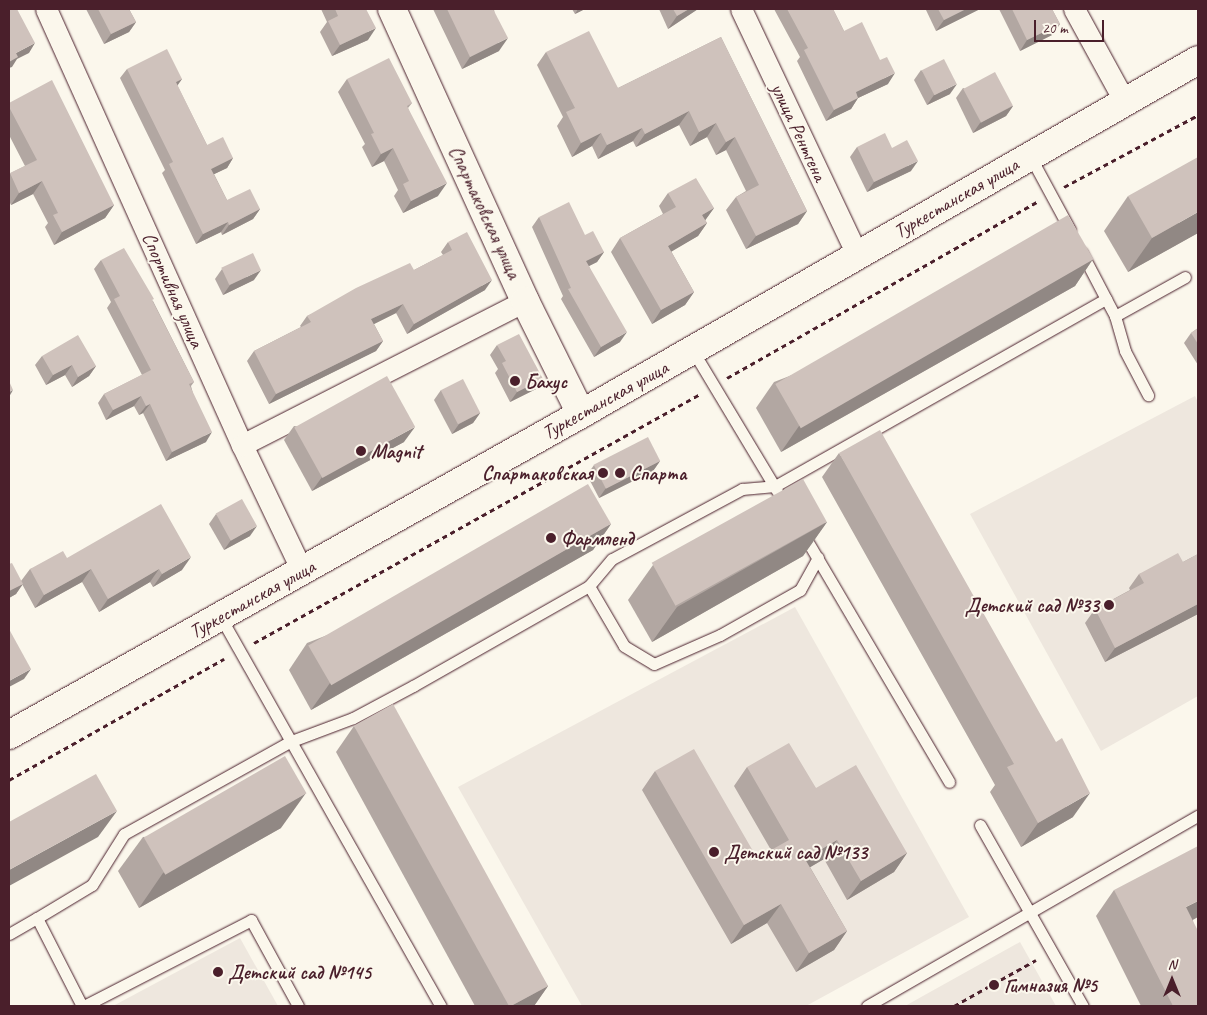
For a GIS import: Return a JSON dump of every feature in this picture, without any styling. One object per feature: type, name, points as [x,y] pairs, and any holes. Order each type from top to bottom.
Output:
[{"type":"main road","name":"Спартаковская улица","points":[[392,9],[525,300],[581,414]]},
{"type":"main road","name":"Туркестанская улица","points":[[9,735],[693,351],[857,254],[1198,60]]},
{"type":"street","name":"Спортивная улица","points":[[46,9],[242,445],[302,571]]},
{"type":"street","name":"улица Рентгена","points":[[741,9],[857,254]]},
{"type":"street","points":[[1074,9],[1125,102]]},
{"type":"street","points":[[242,445],[525,300]]},
{"type":"lane","points":[[1030,156],[1115,316],[1125,351],[1148,395]]},
{"type":"lane","points":[[1115,316],[1186,277]]},
{"type":"lane","points":[[9,934],[92,885],[124,834],[289,742],[353,718],[589,586],[612,559],[681,521],[742,489],[774,486],[1106,299]]},
{"type":"lane","points":[[693,351],[784,502]]},
{"type":"lane","points":[[794,518],[949,782]]},
{"type":"lane","points":[[589,586],[624,646],[654,664],[720,635],[800,590],[818,558]]},
{"type":"lane","points":[[220,616],[289,742],[441,1006]]},
{"type":"lane","points":[[867,1006],[1029,910],[1198,816]]},
{"type":"lane","points":[[980,824],[1083,1006]]},
{"type":"lane","points":[[37,918],[83,1006],[250,920],[298,1006]]},
{"type":"path","points":[[9,780],[714,386],[1051,194],[1198,115]]},
{"type":"path","points":[[954,1006],[1052,951]]},
{"type":"shaded area","name":"Детский сад №33","points":[[1195,396],[1198,402],[1198,696],[1101,751],[970,514]]},
{"type":"shaded area","name":"Детский сад №133","points":[[795,607],[969,917],[806,1006],[582,1006],[458,787]]},
{"type":"shaded area","name":"Детский сад №145","points":[[240,938],[278,1006],[113,1006]]},
{"type":"shaded area","name":"Гимназия №5","points":[[1020,942],[1056,1006],[905,1006]]},
{"type":"building","points":[[9,9],[17,9],[35,43],[16,53],[18,57],[9,62]]},
{"type":"building","points":[[98,9],[129,9],[136,22],[111,34]]},
{"type":"building","points":[[335,9],[366,9],[376,28],[340,45],[328,21],[338,16]]},
{"type":"building","points":[[447,9],[493,9],[508,38],[470,57]]},
{"type":"building","points":[[673,9],[689,9],[677,16]]},
{"type":"building","points":[[787,9],[833,9],[844,31],[862,22],[880,60],[887,57],[895,73],[856,92],[858,98],[834,110],[804,50],[808,48]]},
{"type":"building","points":[[938,9],[966,9],[944,20]]},
{"type":"building","points":[[1012,9],[1052,9],[1060,24],[1027,40]]},
{"type":"building","points":[[589,31],[618,88],[721,37],[807,211],[756,236],[736,197],[759,185],[735,137],[726,142],[716,123],[699,132],[689,111],[645,134],[642,128],[607,145],[601,133],[581,143],[566,112],[575,108],[546,52]]},
{"type":"building","points":[[167,49],[182,79],[176,82],[207,145],[223,137],[233,158],[211,169],[227,200],[250,189],[260,209],[229,225],[228,222],[203,234],[169,164],[173,162],[127,69]]},
{"type":"building","points":[[389,58],[412,103],[407,106],[447,183],[411,201],[403,184],[409,181],[393,148],[381,154],[371,134],[374,133],[347,79]]},
{"type":"building","points":[[944,59],[957,84],[934,95],[922,70]]},
{"type":"building","points":[[995,72],[1013,106],[981,122],[963,89]]},
{"type":"building","points":[[52,80],[114,205],[62,232],[53,215],[58,213],[42,181],[19,193],[10,173],[37,160],[9,107],[9,103]]},
{"type":"building","points":[[885,133],[892,148],[907,140],[918,161],[874,182],[857,147]]},
{"type":"building","points":[[1198,157],[1198,212],[1152,238],[1128,196]]},
{"type":"building","points":[[696,178],[714,208],[702,215],[707,223],[668,246],[694,292],[661,310],[620,238],[676,207],[668,193]]},
{"type":"building","points":[[569,202],[585,235],[593,231],[604,252],[586,261],[627,332],[601,347],[568,289],[571,288],[539,217]]},
{"type":"building","points":[[1068,215],[1094,259],[801,428],[775,384]]},
{"type":"building","points":[[467,232],[492,280],[414,324],[403,304],[371,319],[383,341],[276,394],[254,351],[311,322],[307,316],[356,288],[410,263],[414,270],[452,250],[448,242]]},
{"type":"building","points":[[124,248],[154,299],[152,300],[194,382],[189,384],[212,432],[172,452],[150,404],[146,406],[141,396],[113,410],[104,394],[151,370],[114,299],[120,296],[101,260]]},
{"type":"building","points":[[253,253],[261,270],[229,285],[221,268]]},
{"type":"building","points":[[1198,328],[1198,344],[1191,333]]},
{"type":"building","points":[[519,334],[543,379],[517,392],[502,363],[506,361],[497,345]]},
{"type":"building","points":[[78,335],[96,366],[78,377],[72,365],[53,375],[42,356]]},
{"type":"building","points":[[387,376],[415,427],[322,478],[294,427]]},
{"type":"building","points":[[463,379],[480,413],[458,424],[441,390]]},
{"type":"building","points":[[9,381],[13,390],[9,392]]},
{"type":"building","points":[[880,430],[1056,742],[1062,738],[1090,793],[1038,823],[1007,767],[1014,764],[839,453]]},
{"type":"building","name":"Спарта","points":[[648,437],[660,461],[606,489],[594,465]]},
{"type":"building","points":[[803,479],[827,522],[675,606],[652,563]]},
{"type":"building","points":[[588,484],[611,524],[331,685],[308,646]]},
{"type":"building","points":[[242,499],[257,526],[231,541],[216,514]]},
{"type":"building","points":[[161,504],[191,557],[162,574],[159,569],[108,599],[91,569],[44,595],[30,569],[63,551],[67,558]]},
{"type":"building","points":[[1178,553],[1183,562],[1198,554],[1198,604],[1115,648],[1095,609],[1144,583],[1139,574]]},
{"type":"building","points":[[12,563],[23,584],[9,591],[9,564]]},
{"type":"building","points":[[9,629],[31,669],[9,681]]},
{"type":"building","points":[[393,704],[548,986],[511,1006],[509,1006],[354,726]]},
{"type":"building","points":[[789,743],[816,788],[856,765],[907,853],[861,881],[837,840],[805,859],[847,931],[809,953],[781,904],[744,925],[655,771],[694,749],[757,858],[789,840],[747,767]]},
{"type":"building","points":[[285,756],[306,793],[165,875],[144,838]]},
{"type":"building","points":[[96,774],[117,811],[9,870],[9,822]]},
{"type":"building","points":[[1198,846],[1198,901],[1186,907],[1198,931],[1198,1006],[1173,1006],[1114,890]]},
{"type":"place","name":"Бахус","points":[[515,381]]},
{"type":"place","name":"Magnit","points":[[361,451]]},
{"type":"place","name":"Спартаковская","points":[[603,473]]},
{"type":"place","name":"Спарта","points":[[620,473]]},
{"type":"place","name":"Фармленд","points":[[551,538]]},
{"type":"place","name":"Детский сад №33","points":[[1109,605]]},
{"type":"place","name":"Детский сад №133","points":[[714,852]]},
{"type":"place","name":"Детский сад №145","points":[[218,972]]},
{"type":"place","name":"Гимназия №5","points":[[994,985]]}]
